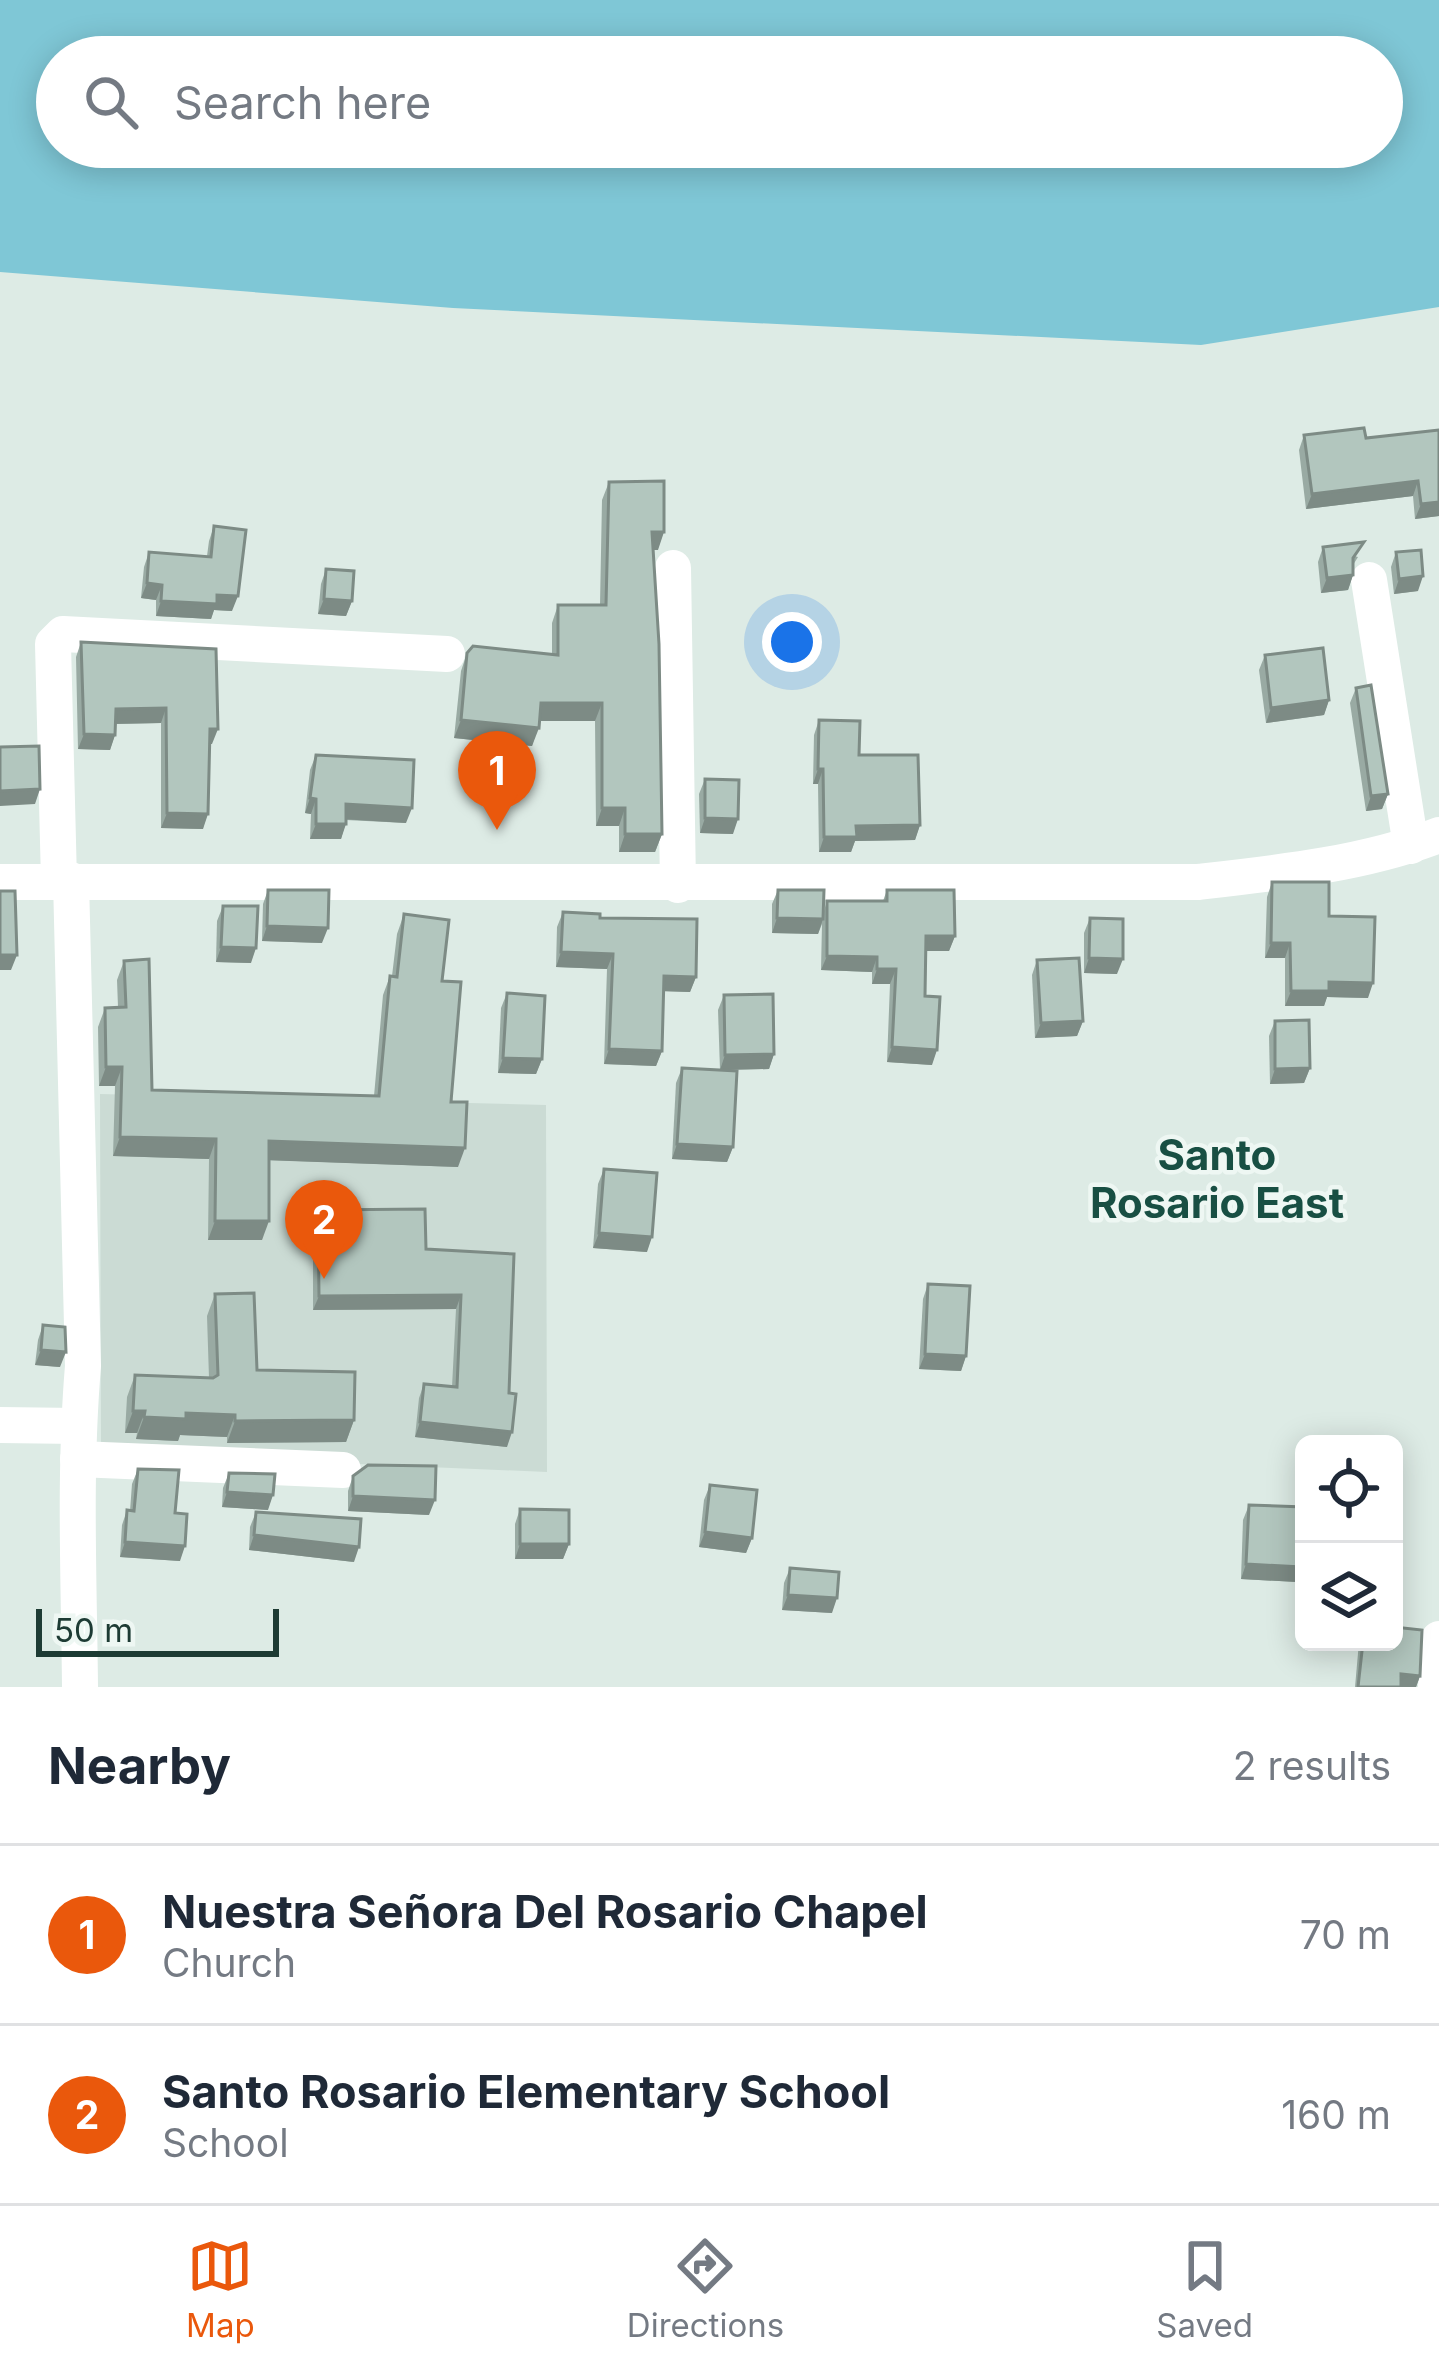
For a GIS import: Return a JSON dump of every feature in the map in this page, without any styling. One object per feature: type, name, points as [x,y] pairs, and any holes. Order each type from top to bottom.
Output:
[{"type":"street","points":[[673,568],[678,885]]},
{"type":"street","points":[[0,882],[1198,882],[1262,875],[1425,840],[1369,580]]},
{"type":"street","points":[[80,1687],[78,1443],[83,1366],[53,644],[63,634],[447,654]]},
{"type":"street","points":[[0,1424],[78,1443],[343,1470]]},
{"type":"street","points":[[1436,1687],[1439,1639]]},
{"type":"shaded area","points":[[100,1094],[546,1105],[547,1472],[101,1453]]},
{"type":"water","points":[[0,0],[1439,0],[1439,307],[1201,345],[453,308],[0,272]]},
{"type":"building","points":[[1364,428],[1366,438],[1439,430],[1439,502],[1421,504],[1418,481],[1312,494],[1304,435]]},
{"type":"building","points":[[664,481],[664,532],[652,532],[662,834],[625,834],[625,808],[602,808],[602,703],[541,703],[539,728],[461,720],[467,653],[473,646],[558,655],[558,605],[606,605],[609,482]]},
{"type":"building","points":[[214,526],[246,530],[238,596],[217,595],[217,604],[161,601],[162,585],[147,583],[149,552],[211,557]]},
{"type":"building","points":[[1364,542],[1353,558],[1353,575],[1327,578],[1323,547]]},
{"type":"building","points":[[1421,550],[1423,576],[1399,579],[1396,552]]},
{"type":"building","points":[[326,569],[354,571],[352,601],[324,599]]},
{"type":"building","points":[[81,642],[216,649],[218,729],[210,729],[208,814],[167,813],[166,708],[116,709],[115,735],[84,734]]},
{"type":"building","points":[[1323,648],[1329,700],[1271,708],[1265,655]]},
{"type":"building","points":[[1371,685],[1388,794],[1371,796],[1356,688]]},
{"type":"building","points":[[819,720],[860,721],[859,755],[918,755],[920,825],[856,826],[857,837],[824,837]]},
{"type":"building","points":[[39,746],[40,789],[0,791],[0,747]]},
{"type":"building","points":[[316,755],[414,760],[412,808],[346,804],[346,824],[316,824],[316,799],[310,798]]},
{"type":"building","points":[[705,779],[739,780],[738,819],[705,818]]},
{"type":"building","points":[[1272,882],[1329,882],[1329,916],[1375,917],[1373,983],[1329,982],[1329,991],[1291,991],[1290,943],[1271,943]]},
{"type":"building","points":[[268,890],[329,890],[328,928],[267,926]]},
{"type":"building","points":[[778,890],[824,890],[823,919],[777,918]]},
{"type":"building","points":[[887,890],[954,890],[955,936],[926,936],[925,996],[940,997],[937,1050],[892,1047],[896,969],[877,969],[877,957],[827,956],[827,901],[887,901]]},
{"type":"building","points":[[0,891],[15,891],[17,955],[0,955]]},
{"type":"building","points":[[223,906],[258,906],[256,948],[221,947]]},
{"type":"building","points":[[563,912],[600,914],[600,918],[697,919],[696,977],[664,976],[662,1051],[609,1049],[613,954],[561,952]]},
{"type":"building","points":[[404,914],[449,920],[442,981],[461,982],[451,1102],[467,1102],[465,1148],[269,1141],[269,1221],[215,1221],[216,1139],[120,1137],[122,1067],[106,1067],[105,1008],[126,1007],[124,961],[149,959],[152,1090],[379,1096],[390,976],[397,977]]},
{"type":"building","points":[[1090,918],[1123,919],[1123,959],[1089,958]]},
{"type":"building","points":[[1079,958],[1083,1021],[1041,1023],[1037,960]]},
{"type":"building","points":[[507,993],[545,996],[542,1059],[503,1058]]},
{"type":"building","points":[[773,994],[774,1054],[725,1055],[724,995]]},
{"type":"building","points":[[1309,1020],[1310,1068],[1275,1069],[1275,1021]]},
{"type":"building","points":[[682,1068],[737,1071],[733,1147],[677,1144]]},
{"type":"building","points":[[604,1169],[657,1173],[652,1237],[599,1233]]},
{"type":"building","points":[[425,1209],[426,1249],[514,1254],[512,1432],[420,1422],[424,1384],[457,1387],[461,1295],[319,1296],[318,1210]]},
{"type":"building","points":[[928,1284],[970,1286],[966,1356],[925,1354]]},
{"type":"building","points":[[254,1293],[257,1370],[355,1372],[354,1420],[235,1421],[235,1415],[186,1413],[186,1419],[144,1417],[145,1411],[133,1411],[135,1375],[218,1375],[215,1294]]},
{"type":"building","points":[[43,1325],[65,1327],[66,1352],[41,1350]]},
{"type":"building","points":[[368,1465],[436,1466],[435,1500],[353,1496],[353,1476]]},
{"type":"building","points":[[138,1469],[179,1470],[175,1513],[187,1514],[185,1546],[125,1542],[127,1510],[134,1511]]},
{"type":"building","points":[[229,1473],[275,1474],[273,1495],[227,1492]]},
{"type":"building","points":[[710,1485],[757,1490],[752,1538],[705,1532]]},
{"type":"building","points":[[1249,1505],[1295,1507],[1295,1567],[1246,1564]]},
{"type":"building","points":[[520,1509],[569,1510],[569,1544],[520,1544]]},
{"type":"building","points":[[256,1512],[361,1519],[359,1547],[254,1535]]},
{"type":"building","points":[[790,1568],[839,1572],[837,1598],[788,1595]]},
{"type":"building","points":[[1403,1628],[1422,1630],[1420,1676],[1401,1674],[1401,1687],[1358,1687],[1362,1651],[1403,1651]]},
{"type":"place","name":"Nuestra Señora Del Rosario Chapel","points":[[497,830]]},
{"type":"place","name":"Santo Rosario Elementary School","points":[[324,1279]]},
{"type":"district","name":"Santo Rosario East","points":[[1217,1179]]}]
